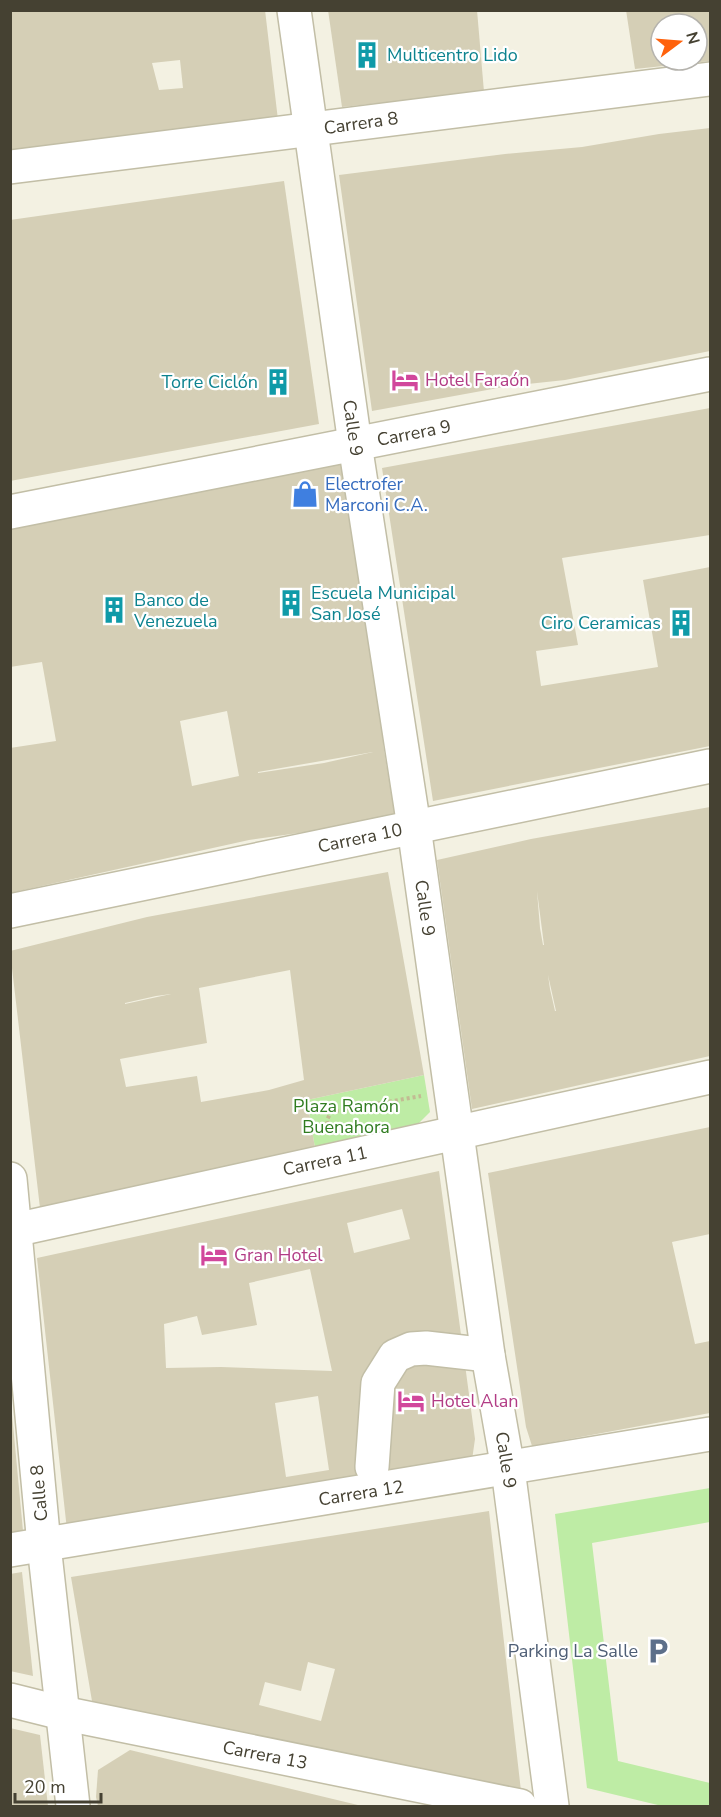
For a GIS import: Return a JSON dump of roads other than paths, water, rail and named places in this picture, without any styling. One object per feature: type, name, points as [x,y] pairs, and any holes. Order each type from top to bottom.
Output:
[{"type":"street","name":"Calle 9","points":[[294,10],[355,444],[414,827],[488,1355],[508,1469],[552,1806]]},
{"type":"street","name":"Carrera 8","points":[[10,167],[711,79]]},
{"type":"street","name":"Carrera 9","points":[[10,512],[711,374]]},
{"type":"street","name":"Carrera 10","points":[[10,911],[711,766]]},
{"type":"street","name":"Carrera 11","points":[[13,1230],[711,1077]]},
{"type":"street","name":"Calle 8","points":[[10,1179],[44,1545],[73,1806]]},
{"type":"street","points":[[372,1467],[378,1383],[395,1356],[411,1349],[426,1348],[488,1355]]},
{"type":"street","name":"Carrera 12","points":[[10,1550],[711,1434]]},
{"type":"street","name":"Carrera 13","points":[[10,1700],[62,1713],[520,1806]]},
{"type":"place","name":"Multicentro Lido","points":[[367,55]]},
{"type":"place","name":"Hotel Faraón","points":[[405,380]]},
{"type":"place","name":"Torre Ciclón","points":[[278,382]]},
{"type":"place","name":"Electrofer Marconi C.A.","points":[[305,494]]},
{"type":"place","name":"Escuela Municipal San José","points":[[291,603]]},
{"type":"place","name":"Banco de Venezuela","points":[[114,610]]},
{"type":"place","name":"Ciro Ceramicas","points":[[681,623]]},
{"type":"place","name":"Gran Hotel","points":[[214,1255]]},
{"type":"place","name":"Hotel Alan","points":[[411,1401]]},
{"type":"place","name":"Parking La Salle","points":[[658,1651]]},
{"type":"park label","name":"Plaza Ramón Buenahora","points":[[346,1116]]}]
